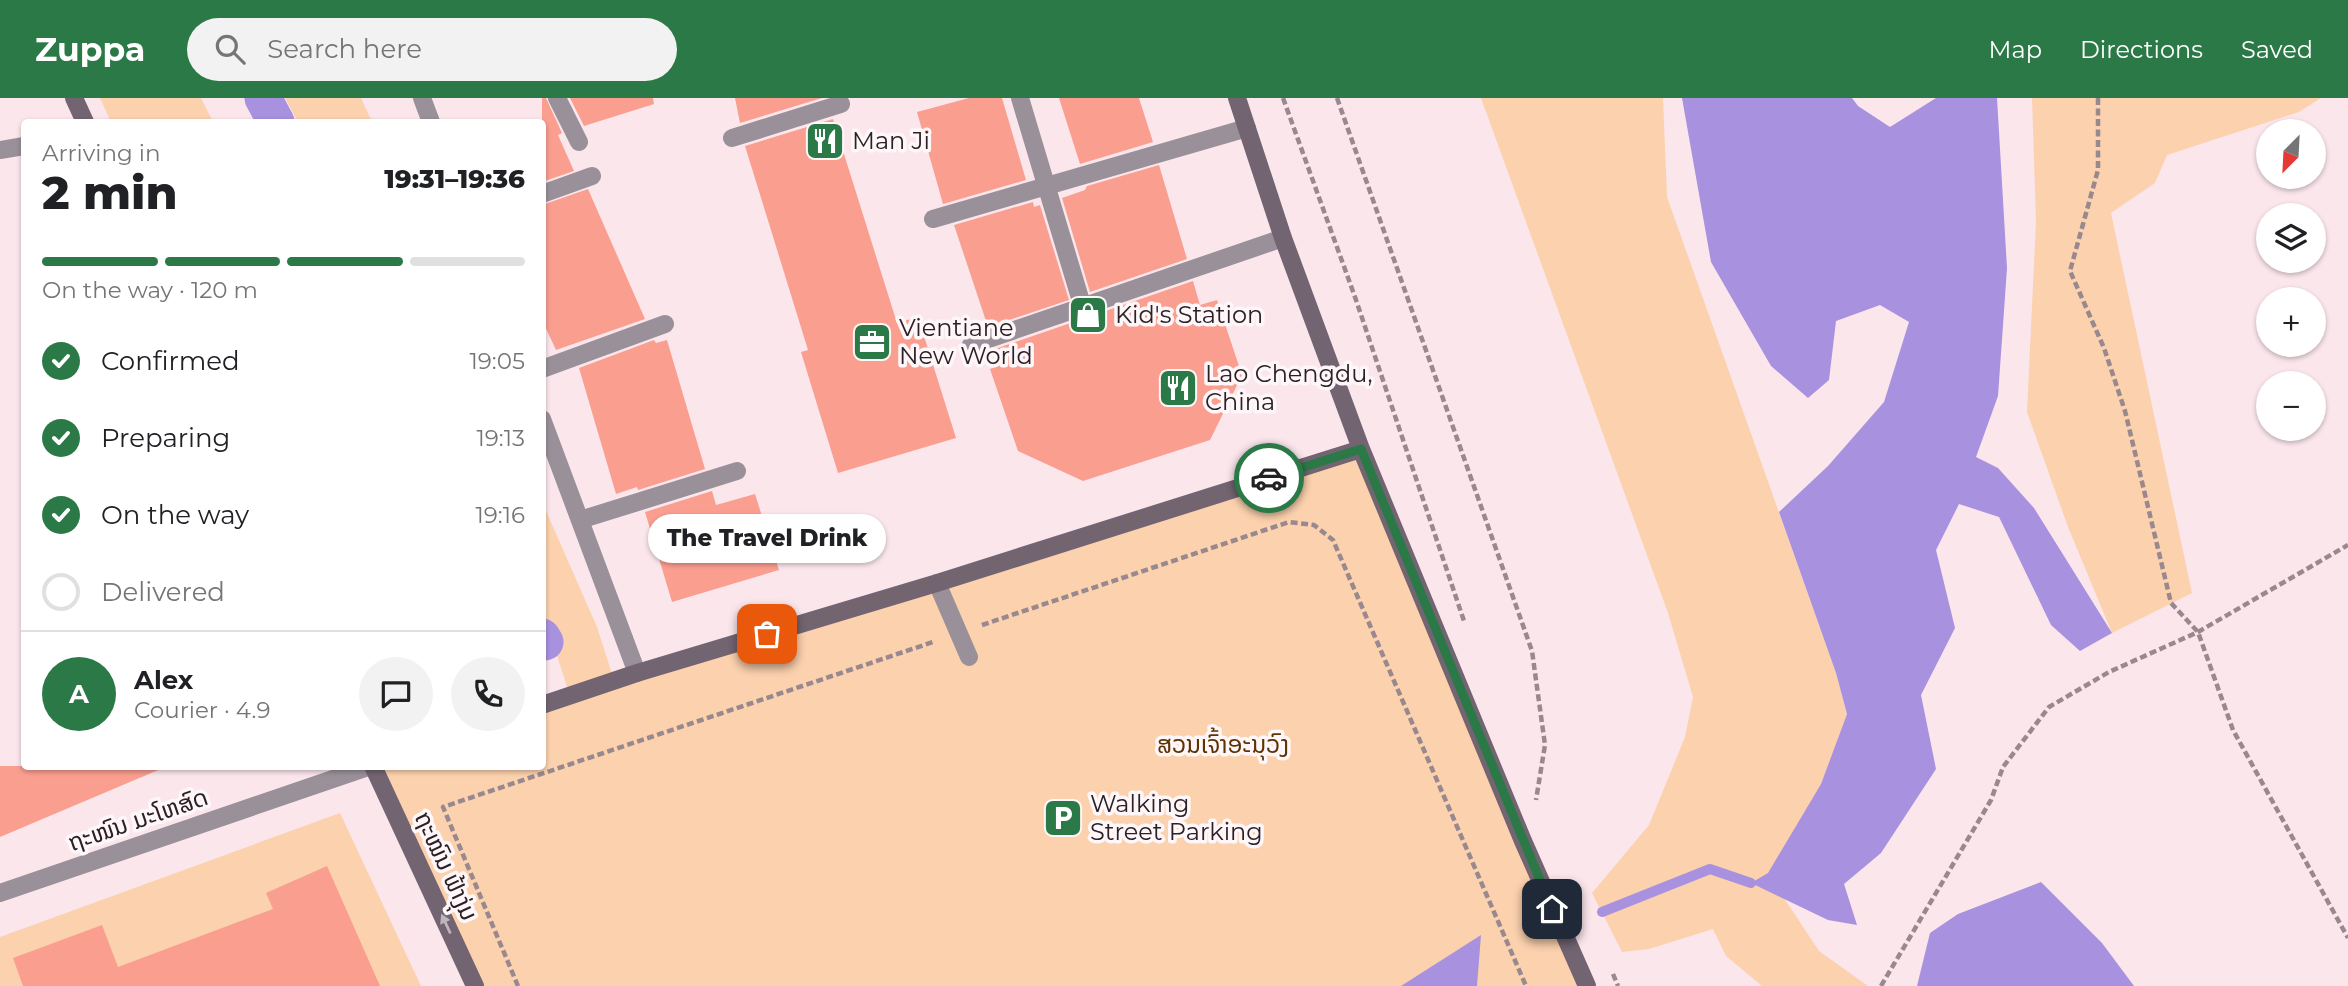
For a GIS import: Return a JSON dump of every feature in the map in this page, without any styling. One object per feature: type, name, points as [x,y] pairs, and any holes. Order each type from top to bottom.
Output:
[{"type":"street","points":[[74,98],[84,119]]},
{"type":"street","points":[[422,98],[430,119]]},
{"type":"street","points":[[557,98],[579,142]]},
{"type":"street","points":[[1020,98],[1083,308]]},
{"type":"street","points":[[1237,98],[1283,238],[1361,449],[1523,841],[1587,984]]},
{"type":"street","points":[[732,138],[841,104]]},
{"type":"street","points":[[933,219],[1247,128]]},
{"type":"street","points":[[0,150],[21,146]]},
{"type":"street","points":[[546,193],[592,176]]},
{"type":"street","points":[[971,345],[1283,238]]},
{"type":"street","points":[[546,368],[664,324]]},
{"type":"street","points":[[546,430],[638,673]]},
{"type":"street","points":[[546,704],[1361,449]]},
{"type":"street","points":[[580,520],[737,471]]},
{"type":"street","points":[[937,583],[969,657]]},
{"type":"street","name":"ຖະໜົນ ມະໂຫສົດ","points":[[0,893],[360,770]]},
{"type":"street","name":"ຖະໝົນ ຟ້າງຸ່ມ","points":[[374,770],[475,986]]},
{"type":"path","points":[[1283,98],[1355,297],[1467,632]]},
{"type":"path","points":[[1337,98],[1532,651],[1545,745],[1536,802],[1531,790]]},
{"type":"path","points":[[2098,98],[2098,170],[2070,271],[2104,348],[2125,411],[2171,603],[2198,632],[2233,730],[2348,937]]},
{"type":"path","points":[[518,986],[443,807],[1289,522],[1314,525],[1334,540],[1526,986]]},
{"type":"path","points":[[1881,986],[1991,800],[2003,767],[2049,707],[2109,671],[2198,632],[2348,545]]},
{"type":"path","points":[[1607,961],[1618,986]]},
{"type":"green space","points":[[100,98],[201,98],[212,119],[110,119]]},
{"type":"green space","points":[[285,98],[361,98],[371,119],[296,119]]},
{"type":"green space","points":[[1481,98],[1663,98],[1667,197],[1836,673],[1847,714],[1821,784],[1768,874],[1819,951],[1868,986],[1762,986],[1726,956],[1713,929],[1649,949],[1622,952],[1592,893],[1649,825],[1685,737],[1693,697],[1668,613]]},
{"type":"green space","points":[[2032,98],[2321,98],[2299,112],[2278,119],[2256,119],[2256,126],[2167,155],[2155,183],[2111,213],[2192,593],[2112,633],[2068,527],[2027,412],[2036,221]]},
{"type":"green space","name":"ສວນເຈົ້າອະນຸວົງ","points":[[1361,449],[1587,986],[475,986],[374,770],[546,770],[546,704],[570,696],[546,621],[546,511],[597,627],[614,680]]},
{"type":"green space","points":[[340,813],[421,986],[0,986],[0,937]]},
{"type":"shaded area","points":[[1682,98],[1852,98],[1858,106],[1890,127],[1936,98],[1997,98],[2007,268],[1998,396],[1976,457],[1998,468],[2034,508],[2112,633],[2080,651],[2051,625],[1999,517],[1959,504],[1936,550],[1955,628],[1921,695],[1936,769],[1881,853],[1844,884],[1857,925],[1828,920],[1751,883],[1768,873],[1821,784],[1847,714],[1836,673],[1779,512],[1828,466],[1884,402],[1909,322],[1880,305],[1836,321],[1829,380],[1808,398],[1771,366],[1711,262]]},
{"type":"shaded area","points":[[2041,882],[2102,943],[2134,986],[1917,986],[1930,933],[1958,914]]},
{"type":"shaded area","points":[[1481,935],[1477,986],[1401,986]]},
{"type":"building","points":[[542,98],[546,98],[562,133],[558,135],[574,171],[546,181],[546,119],[542,119]]},
{"type":"building","points":[[570,98],[653,98],[654,104],[584,126]]},
{"type":"building","points":[[735,98],[822,98],[740,123]]},
{"type":"building","points":[[969,98],[1002,98],[1026,180],[943,204],[917,112]]},
{"type":"building","points":[[1059,98],[1139,98],[1153,142],[1080,164]]},
{"type":"building","points":[[833,119],[897,323],[918,317],[956,438],[838,473],[801,352],[808,350],[745,146]]},
{"type":"building","points":[[1159,165],[1187,259],[1090,292],[1062,198],[1085,190],[1087,186]]},
{"type":"building","points":[[588,189],[645,319],[556,350],[546,329],[546,204]]},
{"type":"building","points":[[1033,202],[1034,207],[1040,205],[1069,300],[988,327],[954,225]]},
{"type":"building","points":[[1193,281],[1200,305],[1217,300],[1242,375],[1210,440],[1083,481],[1018,451],[990,369],[1000,365],[995,349]]},
{"type":"building","points":[[654,340],[656,343],[667,340],[705,469],[616,494],[579,368]]},
{"type":"building","points":[[712,491],[716,505],[755,494],[779,570],[672,602],[645,512]]},
{"type":"building","points":[[0,766],[21,766],[21,770],[158,770],[0,837]]},
{"type":"building","points":[[327,866],[380,986],[23,986],[13,958],[102,925],[118,967],[273,909],[266,893]]},
{"type":"waterway","points":[[263,98],[274,119]]},
{"type":"waterway","points":[[1602,912],[1710,869],[1751,883]]},
{"type":"way so far","points":[[767,634],[1269,478]]},
{"type":"place","name":"Man Ji","points":[[825,141]]},
{"type":"place","name":"Kid's Station","points":[[1088,315]]},
{"type":"place","name":"Vientiane New World","points":[[872,342]]},
{"type":"place","name":"Lao Chengdu, China","points":[[1178,388]]},
{"type":"place","name":"The Travel Drink","points":[[767,634]]},
{"type":"place","name":"Walking Street Parking","points":[[1063,818]]},
{"type":"route","points":[[1269,478],[1361,449],[1552,909]]}]
